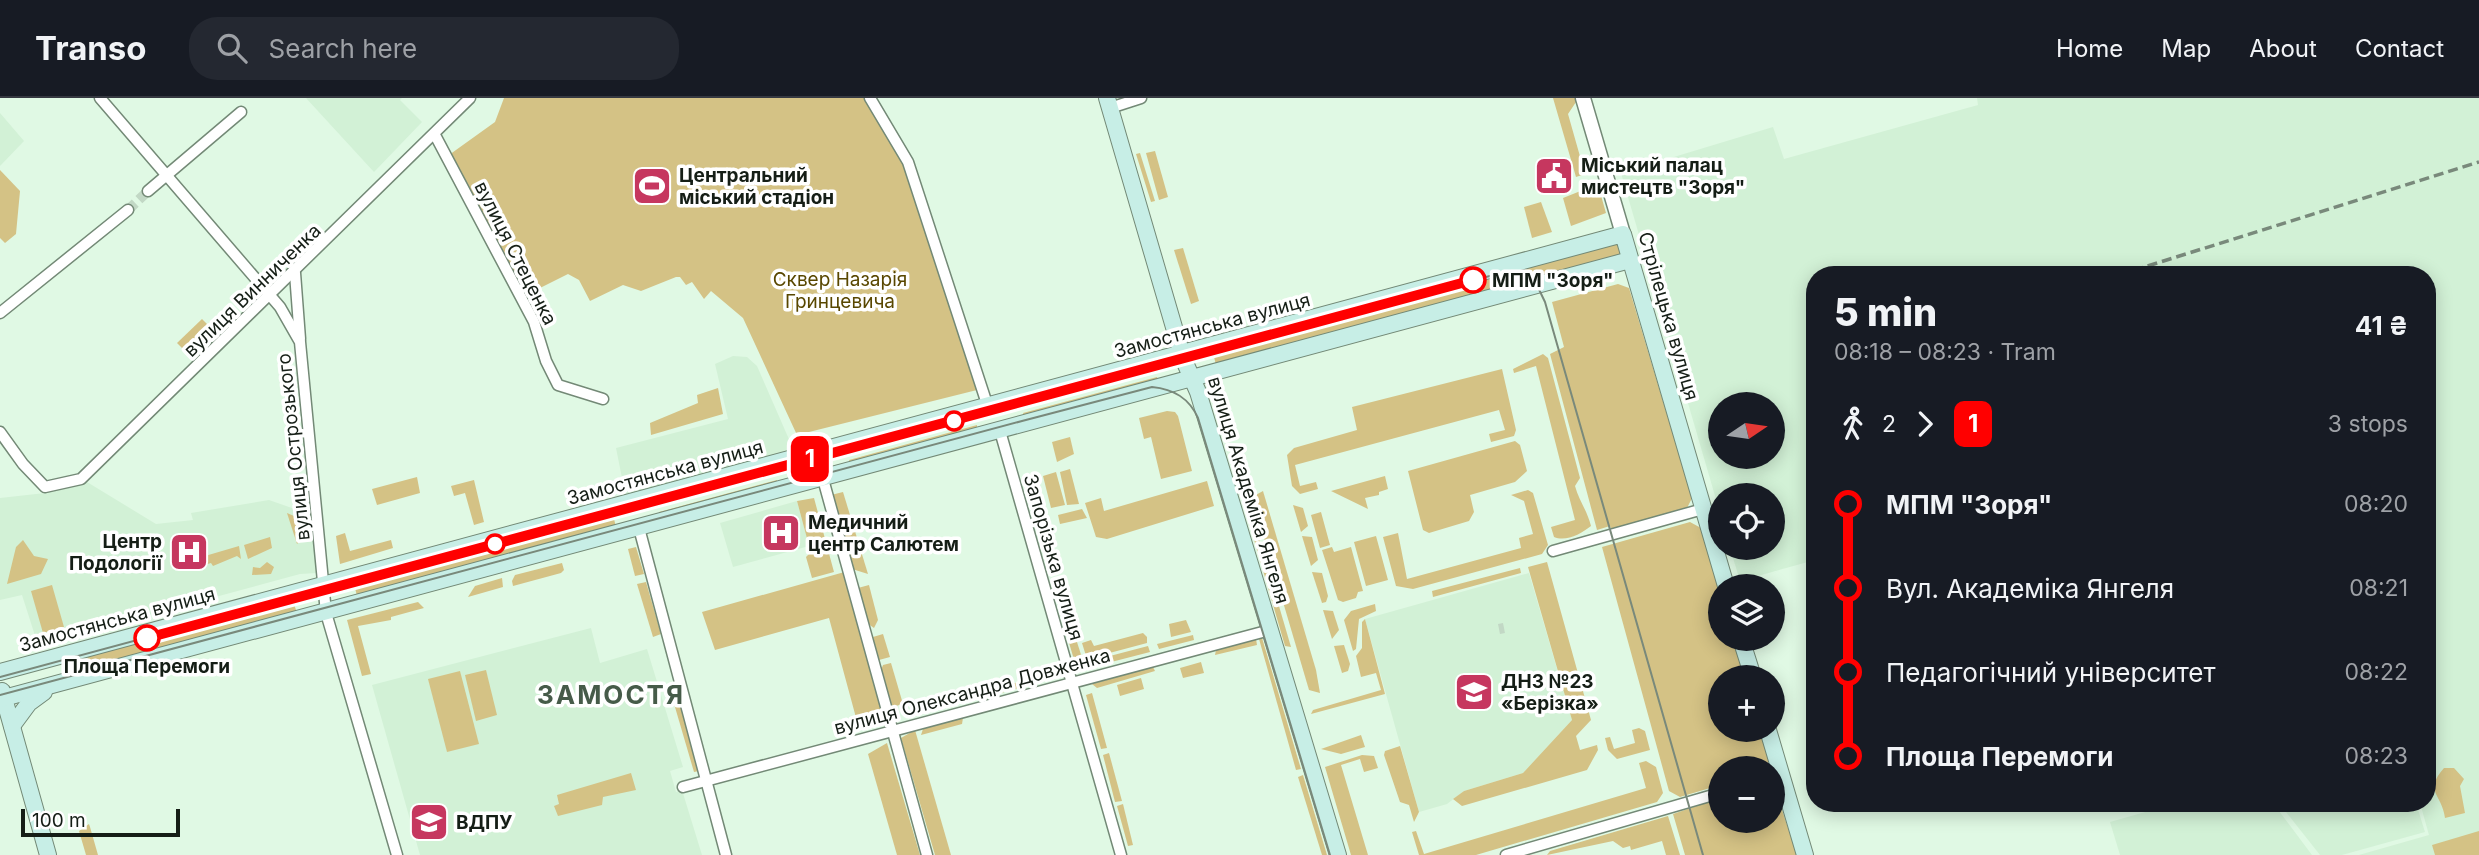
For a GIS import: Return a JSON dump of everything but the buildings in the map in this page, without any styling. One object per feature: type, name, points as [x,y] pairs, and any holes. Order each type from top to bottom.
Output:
[{"type":"main road","name":"вулиця Академіка Янгеля","points":[[1109,103],[1182,354],[1192,378],[1338,855]]},
{"type":"main road","name":"Замостянська вулиця","points":[[0,672],[1623,234]]},
{"type":"main road","name":"Стрілецька вулиця","points":[[1623,234],[1722,574]]},
{"type":"main road","points":[[4,696],[50,687],[326,613],[1630,260]]},
{"type":"main road","points":[[0,665],[43,660]]},
{"type":"main road","points":[[43,660],[19,670],[4,696],[8,723],[48,855]]},
{"type":"main road","points":[[8,723],[50,687]]},
{"type":"main road","points":[[1785,799],[1805,855]]},
{"type":"street","name":"вулиця Острозького","points":[[100,98],[271,297],[300,342],[326,613],[397,855]]},
{"type":"street","name":"вулиця Винниченка","points":[[0,432],[23,464],[45,487],[82,479],[271,297],[470,98]]},
{"type":"street","points":[[870,98],[908,162],[988,407]]},
{"type":"street","points":[[1109,103],[1141,98]]},
{"type":"street","name":"Стрілецька вулиця","points":[[1583,98],[1623,234]]},
{"type":"street","points":[[148,191],[241,112]]},
{"type":"street","name":"вулиця Стеценка","points":[[435,135],[534,321],[546,361],[558,384],[603,399]]},
{"type":"street","points":[[0,313],[128,210]]},
{"type":"street","points":[[295,273],[300,342]]},
{"type":"street","name":"Запорізька вулиця","points":[[1000,430],[1121,855]]},
{"type":"street","points":[[823,479],[927,855]]},
{"type":"street","points":[[1553,551],[1703,509]]},
{"type":"street","points":[[639,528],[726,855]]},
{"type":"street","name":"вулиця Олександра Довженка","points":[[683,787],[1270,630]]},
{"type":"street","points":[[0,677],[4,696]]},
{"type":"street","points":[[1506,855],[1708,796]]},
{"type":"shaded area","points":[[306,98],[402,98],[400,100],[422,122],[374,172]]},
{"type":"shaded area","points":[[1977,98],[2479,98],[2479,855],[2359,855],[2429,835],[2423,812],[2436,812],[2436,266],[1806,266],[1806,563],[1765,574],[1738,574],[1734,560],[1785,560],[1785,483],[1711,483],[1621,173],[1773,127],[1784,159],[1978,105]]},
{"type":"shaded area","points":[[0,113],[24,141],[0,166]]},
{"type":"shaded area","points":[[733,356],[747,357],[757,366],[795,453],[626,498],[616,448],[728,419],[715,364]]},
{"type":"shaded area","points":[[87,482],[156,524],[193,520],[191,513],[269,500],[309,514],[317,573],[300,574],[38,645],[22,595],[0,600],[0,498],[45,493]]},
{"type":"shaded area","points":[[797,501],[809,546],[733,567],[720,523]]},
{"type":"shaded area","name":"ДНЗ №23 «Берізка»","points":[[1529,573],[1572,720],[1523,773],[1464,791],[1447,804],[1419,812],[1365,619]]},
{"type":"shaded area","points":[[591,628],[600,663],[647,649],[683,767],[670,771],[676,792],[682,790],[702,855],[420,855],[372,685]]},
{"type":"shaded area","points":[[2145,812],[2280,812],[2312,855],[2120,855],[2110,822]]},
{"type":"shaded area","points":[[2286,812],[2419,812],[2425,832],[2342,855],[2320,855]]},
{"type":"green space","name":"Сквер Назарія Гринцевича","points":[[504,98],[864,98],[904,165],[977,390],[797,435],[743,318],[711,291],[704,299],[692,282],[686,285],[680,277],[676,277],[641,291],[623,285],[590,301],[579,280],[568,274],[524,296],[449,155],[495,122]]},
{"type":"green space","points":[[1553,98],[1575,98],[1576,102],[1568,114],[1585,174],[1576,177]]},
{"type":"green space","points":[[1155,151],[1168,197],[1159,200],[1146,153]]},
{"type":"green space","points":[[1140,153],[1155,201],[1151,202],[1136,154]]},
{"type":"green space","points":[[0,170],[20,191],[16,234],[5,243],[0,238]]},
{"type":"green space","points":[[1588,188],[1600,192],[1606,213],[1571,226],[1563,198]]},
{"type":"green space","points":[[1541,202],[1552,232],[1532,238],[1524,207]]},
{"type":"green space","points":[[1617,243],[1620,254],[1616,256],[1539,278],[1524,269],[1575,255],[1596,244]]},
{"type":"green space","points":[[1183,248],[1199,301],[1191,304],[1174,250]]},
{"type":"green space","points":[[1506,275],[1518,275],[1530,281],[1216,365],[1213,353]]},
{"type":"green space","points":[[1618,284],[1629,288],[1692,498],[1686,510],[1612,531],[1610,526],[1597,530],[1550,354],[1564,347],[1552,302]]},
{"type":"green space","points":[[202,319],[209,326],[184,350],[177,343]]},
{"type":"green space","points":[[1543,354],[1548,358],[1580,478],[1575,486],[1591,526],[1563,539],[1554,537],[1551,527],[1575,520],[1536,366],[1514,373],[1513,369]]},
{"type":"green space","points":[[1155,368],[1156,372],[1022,408],[1021,404]]},
{"type":"green space","points":[[1502,369],[1516,430],[1514,436],[1491,442],[1489,434],[1505,430],[1499,410],[1295,465],[1300,486],[1316,482],[1318,489],[1300,494],[1292,486],[1287,455],[1294,448],[1357,430],[1352,407]]},
{"type":"green space","points":[[1157,377],[1158,381],[1024,416],[1023,413]]},
{"type":"green space","points":[[718,388],[723,414],[651,435],[650,423],[698,403],[697,395]]},
{"type":"green space","points":[[1167,411],[1175,412],[1178,416],[1192,471],[1161,479],[1151,437],[1144,439],[1139,418]]},
{"type":"green space","points":[[974,418],[975,421],[848,454],[847,451]]},
{"type":"green space","points":[[977,425],[977,429],[850,463],[849,460]]},
{"type":"green space","points":[[1070,437],[1074,454],[1057,462],[1052,442]]},
{"type":"green space","points":[[1515,441],[1520,445],[1527,471],[1515,482],[1470,495],[1474,512],[1469,521],[1429,533],[1423,530],[1408,471]]},
{"type":"green space","points":[[1070,469],[1079,504],[1067,505],[1060,472]]},
{"type":"green space","points":[[774,472],[775,475],[658,506],[657,503]]},
{"type":"green space","points":[[1056,472],[1065,505],[1051,508],[1043,476]]},
{"type":"green space","points":[[1385,476],[1388,489],[1379,492],[1379,495],[1365,498],[1368,509],[1331,491]]},
{"type":"green space","points":[[417,477],[420,493],[377,505],[372,489]]},
{"type":"green space","points":[[474,480],[484,522],[474,525],[465,493],[454,496],[451,486]]},
{"type":"green space","points":[[777,480],[777,483],[660,515],[659,512]]},
{"type":"green space","points":[[1207,481],[1214,506],[1107,539],[1096,537],[1085,503],[1101,498],[1104,511]]},
{"type":"green space","points":[[1528,490],[1533,493],[1548,545],[1542,554],[1413,589],[1396,586],[1383,537],[1398,533],[1407,579],[1521,548],[1519,538],[1533,534],[1524,501],[1511,495]]},
{"type":"green space","points":[[1263,491],[1316,670],[1320,693],[1309,690],[1252,497]]},
{"type":"green space","points":[[843,492],[868,574],[852,569],[831,495]]},
{"type":"green space","points":[[814,498],[834,572],[812,578],[806,557],[810,553],[809,546],[797,501]]},
{"type":"green space","points":[[1293,505],[1303,508],[1308,526],[1301,532]]},
{"type":"green space","points":[[1082,509],[1087,518],[1060,524],[1058,515]]},
{"type":"green space","points":[[1251,511],[1291,647],[1285,646],[1246,512]]},
{"type":"green space","points":[[1321,512],[1330,545],[1320,548],[1311,515]]},
{"type":"green space","points":[[287,513],[301,519],[303,538],[297,544]]},
{"type":"green space","points":[[613,515],[616,527],[357,596],[354,584]]},
{"type":"green space","points":[[1690,522],[1701,528],[1714,574],[1708,574],[1708,651],[1737,651],[1741,665],[1708,665],[1708,742],[1763,742],[1768,756],[1708,756],[1708,789],[1680,797],[1669,791],[1602,547]]},
{"type":"green space","points":[[345,533],[350,551],[391,540],[393,548],[340,564],[336,536]]},
{"type":"green space","points":[[1302,536],[1312,537],[1318,560],[1311,566]]},
{"type":"green space","points":[[1376,536],[1388,580],[1366,586],[1354,542]]},
{"type":"green space","points":[[270,537],[272,548],[248,559],[244,545]]},
{"type":"green space","points":[[23,540],[34,556],[48,559],[41,574],[7,584],[16,547]]},
{"type":"green space","points":[[239,546],[241,559],[237,556],[213,566],[211,563],[191,569],[188,561]]},
{"type":"green space","points":[[636,547],[644,574],[635,576],[628,549]]},
{"type":"green space","points":[[1332,547],[1334,552],[1351,547],[1363,591],[1358,592],[1356,598],[1343,602],[1338,600],[1322,550]]},
{"type":"green space","points":[[267,562],[274,567],[271,574],[252,575],[253,567],[260,568]]},
{"type":"green space","points":[[1547,562],[1591,720],[1576,736],[1580,750],[1597,745],[1598,750],[1587,770],[1462,806],[1453,799],[1464,791],[1523,773],[1572,720],[1528,567]]},
{"type":"green space","points":[[562,563],[564,570],[561,573],[513,586],[515,575]]},
{"type":"green space","points":[[1520,568],[1521,573],[1433,597],[1432,591]]},
{"type":"green space","points":[[848,571],[887,715],[858,725],[829,618],[715,650],[702,612]]},
{"type":"green space","points":[[1312,572],[1322,573],[1328,596],[1326,602],[1322,603]]},
{"type":"green space","points":[[502,578],[503,587],[468,597],[475,586]]},
{"type":"green space","points":[[646,582],[661,634],[653,637],[637,584]]},
{"type":"green space","points":[[52,585],[64,627],[43,633],[31,591]]},
{"type":"green space","points":[[869,585],[878,620],[874,628],[867,623],[858,588]]},
{"type":"green space","points":[[293,601],[297,613],[90,668],[87,656]]},
{"type":"green space","points":[[418,602],[424,608],[391,617],[391,620],[358,626],[371,674],[362,676],[347,620]]},
{"type":"green space","points":[[1375,604],[1376,611],[1359,619],[1356,649],[1353,651],[1344,620],[1351,611]]},
{"type":"green space","points":[[1066,607],[1083,661],[1075,663],[1059,609]]},
{"type":"green space","points":[[1323,610],[1333,611],[1339,630],[1332,639]]},
{"type":"green space","points":[[1365,619],[1385,694],[1311,714],[1313,710],[1381,690],[1376,673],[1361,677],[1356,656],[1362,648],[1362,622]]},
{"type":"green space","points":[[1186,620],[1191,632],[1171,637],[1169,624]]},
{"type":"green space","points":[[1143,633],[1147,637],[1147,643],[1087,659],[1082,643],[1091,640],[1094,646]]},
{"type":"green space","points":[[883,634],[890,657],[879,660],[873,637]]},
{"type":"green space","points":[[1193,635],[1194,640],[1159,649],[1157,644]]},
{"type":"green space","points":[[1262,638],[1301,769],[1296,770],[1259,639]]},
{"type":"green space","points":[[1256,639],[1257,645],[1215,655],[1216,650]]},
{"type":"green space","points":[[1344,645],[1350,664],[1348,671],[1342,673],[1334,646]]},
{"type":"green space","points":[[1148,646],[1150,652],[1088,668],[1087,662]]},
{"type":"green space","points":[[1201,662],[1204,673],[1183,678],[1180,668]]},
{"type":"green space","points":[[891,663],[903,704],[892,707],[881,670],[883,665]]},
{"type":"green space","points":[[1153,667],[1155,671],[1097,688],[1092,684]]},
{"type":"green space","points":[[486,670],[497,715],[476,721],[465,675]]},
{"type":"green space","points":[[460,671],[479,744],[447,752],[428,679]]},
{"type":"green space","points":[[1058,672],[1055,678],[1001,693],[996,688]]},
{"type":"green space","points":[[1141,678],[1144,689],[1120,696],[1117,685]]},
{"type":"green space","points":[[675,688],[699,771],[694,772],[670,690]]},
{"type":"green space","points":[[1092,693],[1107,748],[1101,749],[1086,695]]},
{"type":"green space","points":[[963,718],[962,724],[921,735],[923,729]]},
{"type":"green space","points":[[1639,728],[1645,731],[1650,750],[1617,759],[1608,750],[1605,738],[1610,737],[1614,749],[1635,743],[1632,730]]},
{"type":"green space","points":[[915,730],[951,855],[935,855],[901,738]]},
{"type":"green space","points":[[1361,735],[1365,747],[1341,754],[1321,749]]},
{"type":"green space","points":[[887,743],[920,855],[897,855],[868,754]]},
{"type":"green space","points":[[1400,746],[1419,812],[1414,822],[1409,805],[1400,802],[1384,755],[1385,751]]},
{"type":"green space","points":[[1109,753],[1122,801],[1115,802],[1103,755]]},
{"type":"green space","points":[[1362,755],[1374,756],[1378,768],[1364,772],[1360,759],[1341,765],[1368,855],[1351,855],[1325,767]]},
{"type":"green space","points":[[1646,761],[1656,767],[1663,793],[1657,802],[1476,855],[1419,855],[1412,832],[1416,831],[1424,854],[1646,788],[1639,763]]},
{"type":"green space","points":[[2444,768],[2454,768],[2464,779],[2460,786],[2465,813],[2445,818],[2436,793],[2438,776]]},
{"type":"green space","points":[[631,773],[636,790],[603,797],[602,805],[558,816],[554,806],[559,804],[557,795]]},
{"type":"green space","points":[[1303,775],[1327,855],[1322,855],[1298,777]]},
{"type":"green space","points":[[1708,802],[1708,833],[1785,833],[1785,819],[1797,855],[1685,855],[1673,814]]},
{"type":"green space","points":[[1123,804],[1133,845],[1128,846],[1117,806]]},
{"type":"green space","points":[[1668,816],[1680,855],[1666,855],[1662,841],[1631,850],[1630,846],[1623,848],[1613,841],[1547,855],[1550,851]]},
{"type":"green space","points":[[89,824],[98,855],[86,855],[79,831]]},
{"type":"green space","points":[[2479,831],[2479,855],[2435,855],[2432,845]]},
{"type":"tunnel","points":[[128,210],[148,191]]},
{"type":"tunnel","points":[[1499,629],[1504,628]]},
{"type":"tram line","points":[[0,677],[1473,280],[1507,272],[1523,273],[1534,279],[1545,302],[1703,855]]},
{"type":"tram line","name":"1","points":[[147,638],[1473,280]]},
{"type":"tram line","points":[[0,695],[1152,387],[1180,396],[1198,418],[1330,855]]},
{"type":"railway","points":[[2148,266],[2479,162]]},
{"type":"place","name":"Міський палац мистецтв \"Зоря\"","points":[[1554,176]]},
{"type":"place","name":"Центральний міський стадіон","points":[[652,186]]},
{"type":"place","name":"МПМ \"Зоря\"","points":[[1473,280]]},
{"type":"place","name":"Медичний центр Салютем","points":[[781,533]]},
{"type":"place","name":"Центр Подології","points":[[189,552]]},
{"type":"place","name":"Площа Перемоги","points":[[147,638]]},
{"type":"place","name":"ДНЗ №23 «Берізка»","points":[[1474,692]]},
{"type":"place","name":"ВДПУ","points":[[429,822]]},
{"type":"district","name":"ЗАМОСТЯ","points":[[611,695]]}]
